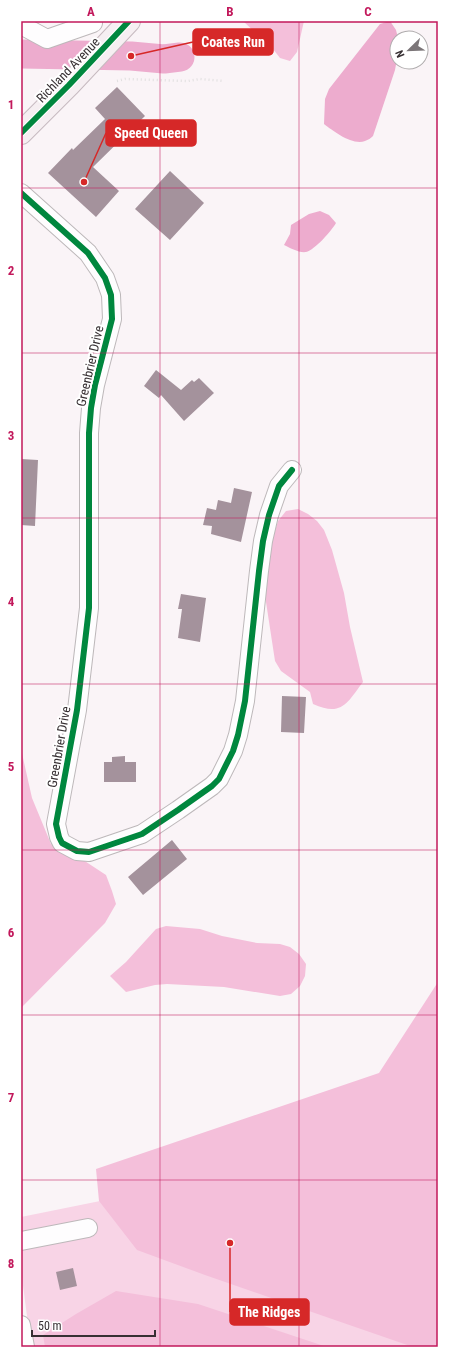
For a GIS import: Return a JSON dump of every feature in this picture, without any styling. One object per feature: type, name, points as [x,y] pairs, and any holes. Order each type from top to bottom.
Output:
[{"type":"main road","name":"Richland Avenue","points":[[21,133],[129,21]]},
{"type":"street","points":[[21,25],[47,39],[92,22],[111,41]]},
{"type":"street","name":"Greenbrier Drive","points":[[21,192],[88,253],[105,278],[112,295],[112,319],[95,385],[91,408],[89,433],[89,608],[77,710],[56,824],[62,843],[77,851],[89,852],[142,834],[212,786],[219,779],[233,751],[245,701],[259,571],[263,541],[269,515],[279,486],[292,470]]},
{"type":"street","points":[[21,1241],[88,1228]]},
{"type":"street","points":[[21,1325],[25,1347]]},
{"type":"path","points":[[117,81],[125,79],[188,81],[200,79],[224,81]]},
{"type":"shaded area","points":[[243,21],[304,21],[297,52],[290,61],[280,58],[273,49]]},
{"type":"shaded area","points":[[390,21],[396,30],[389,30],[389,70],[395,70],[373,136],[360,142],[349,140],[324,124],[325,99],[329,89],[380,24]]},
{"type":"shaded area","points":[[320,211],[329,215],[336,223],[314,248],[306,252],[300,252],[284,245],[290,234],[291,225],[309,214]]},
{"type":"shaded area","points":[[298,509],[317,521],[324,530],[332,550],[344,593],[350,627],[363,682],[348,702],[337,708],[323,708],[313,704],[310,692],[281,671],[275,661],[266,602],[265,577],[268,554],[278,521],[286,511]]},
{"type":"shaded area","points":[[21,749],[32,798],[51,844],[71,852],[106,875],[116,904],[105,923],[21,1008]]},
{"type":"shaded area","points":[[166,926],[200,929],[222,936],[257,943],[280,944],[290,947],[299,954],[306,964],[305,976],[300,986],[291,994],[280,996],[224,987],[167,984],[155,985],[126,992],[110,976],[126,962],[156,929]]},
{"type":"shaded area","points":[[438,982],[438,1347],[413,1347],[137,1250],[99,1201],[96,1169],[379,1073]]},
{"type":"shaded area","points":[[263,1168],[438,1347],[31,1347],[21,1270],[21,1217]]},
{"type":"shaded area","points":[[116,1291],[198,1304],[327,1347],[45,1347],[43,1335]]},
{"type":"building","points":[[117,87],[145,116],[93,167],[119,191],[96,217],[48,173],[72,148],[73,150],[105,119],[95,108]]},
{"type":"building","points":[[170,171],[204,203],[170,240],[135,209]]},
{"type":"building","points":[[156,370],[181,390],[192,380],[194,382],[199,378],[214,393],[184,421],[161,395],[159,398],[144,386]]},
{"type":"building","points":[[21,459],[38,460],[35,526],[21,525]]},
{"type":"building","points":[[234,488],[252,492],[241,542],[211,534],[212,526],[203,525],[207,508],[216,510],[218,500],[231,503]]},
{"type":"building","points":[[181,594],[206,598],[200,642],[178,638],[182,609],[178,609]]},
{"type":"building","points":[[282,696],[306,697],[304,733],[281,732]]},
{"type":"building","points":[[125,756],[125,762],[136,762],[136,782],[104,782],[104,762],[112,762],[112,757]]},
{"type":"building","points":[[172,840],[187,859],[143,895],[128,877]]},
{"type":"building","points":[[73,1268],[77,1286],[60,1290],[56,1272]]},
{"type":"waterway","points":[[21,54],[131,56],[164,59],[180,57]]},
{"type":"cycle path","points":[[21,133],[69,85],[129,21]]},
{"type":"cycle path","points":[[21,193],[88,253],[105,278],[111,295],[112,319],[95,385],[91,408],[89,433],[89,608],[77,710],[56,824],[62,843],[77,851],[89,852],[142,834],[212,786],[219,779],[233,751],[245,701],[259,571],[263,541],[269,515],[279,486],[292,470]]},
{"type":"place","name":"Coates Run","points":[[131,56]]},
{"type":"place","name":"Speed Queen","points":[[84,182]]},
{"type":"place","name":"The Ridges","points":[[230,1243]]}]
